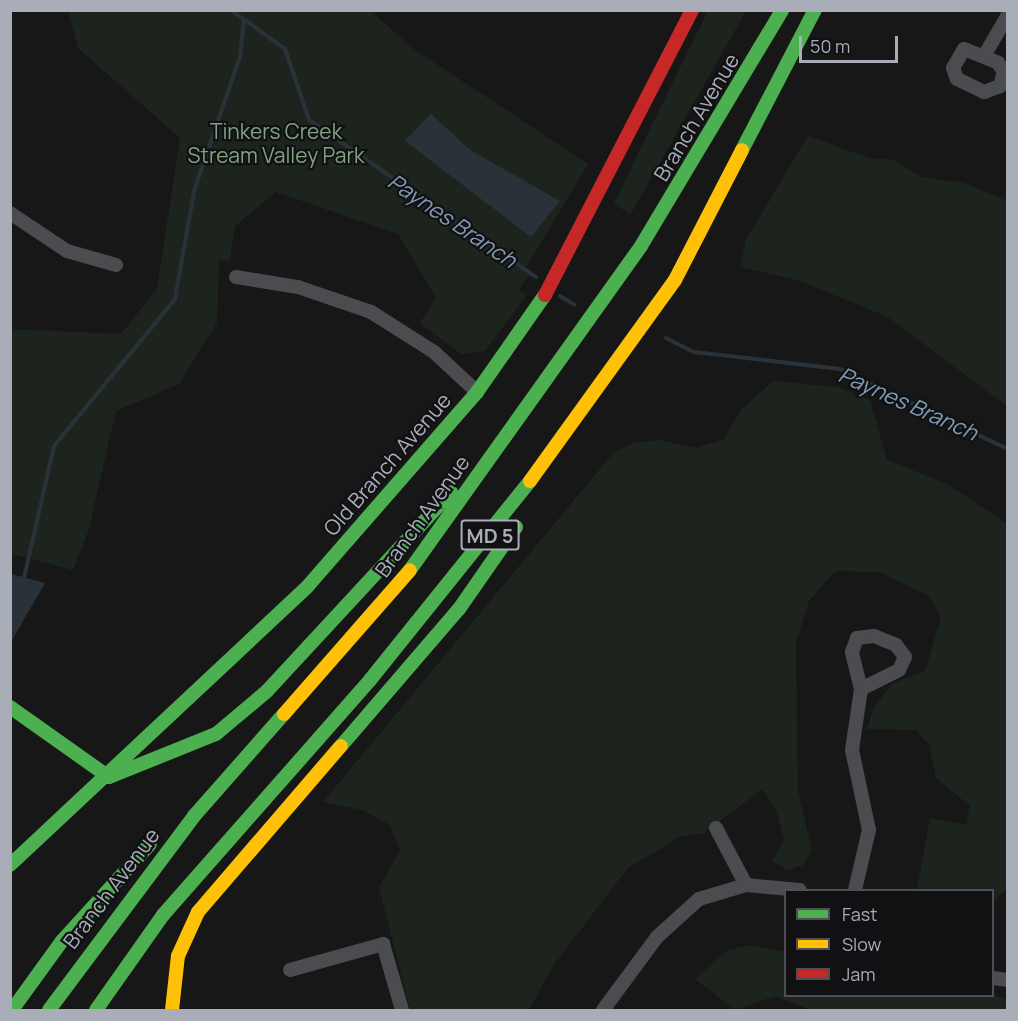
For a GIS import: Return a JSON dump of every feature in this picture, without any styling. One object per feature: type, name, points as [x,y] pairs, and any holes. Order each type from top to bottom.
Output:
[{"type":"main road","name":"Old Branch Avenue","points":[[10,865],[109,777],[307,587],[477,392],[548,290],[692,10]]},
{"type":"main road","name":"Branch Avenue","points":[[49,1011],[143,878],[428,550],[530,401],[647,237],[782,10]]},
{"type":"main road","name":"MD 5","points":[[96,1011],[163,915],[460,572],[638,338],[704,230],[815,10]]},
{"type":"main road","points":[[172,1011],[178,956],[198,912],[459,609],[583,432],[638,338]]},
{"type":"main road","points":[[10,707],[109,777],[216,734],[267,691],[530,401]]},
{"type":"main road","points":[[12,1011],[62,941],[163,830],[274,726]]},
{"type":"main road","points":[[112,1011],[163,915]]},
{"type":"street","points":[[984,56],[1008,15]]},
{"type":"street","points":[[10,213],[67,251],[116,265]]},
{"type":"street","points":[[236,276],[298,287],[371,312],[434,352],[477,392]]},
{"type":"street","points":[[855,889],[869,830],[852,750],[861,689]]},
{"type":"street","points":[[717,828],[746,885]]},
{"type":"street","points":[[609,1008],[678,914],[712,892],[746,885],[784,889]]},
{"type":"street","points":[[290,970],[383,944],[402,1011]]},
{"type":"green space","points":[[708,10],[746,11],[630,215],[614,203]]},
{"type":"green space","name":"Tinkers Creek Stream Valley Park","points":[[68,11],[371,11],[412,48],[588,164],[525,269],[530,273],[519,290],[527,295],[485,351],[461,354],[420,323],[436,298],[398,234],[276,192],[235,226],[230,261],[219,260],[217,323],[179,384],[116,411],[88,532],[73,570],[11,554],[11,329],[121,334],[157,289],[180,138],[78,48]]},
{"type":"green space","points":[[808,136],[869,158],[894,160],[921,177],[964,183],[1007,201],[1007,406],[888,317],[797,280],[740,267],[746,240]]},
{"type":"green space","points":[[773,381],[838,387],[870,400],[887,460],[949,485],[1007,524],[1008,888],[994,900],[994,889],[917,889],[930,818],[966,825],[970,806],[936,778],[929,745],[916,730],[867,729],[874,707],[892,684],[925,671],[941,618],[929,596],[880,572],[835,571],[809,601],[796,642],[798,791],[812,851],[803,865],[788,870],[772,861],[784,840],[776,810],[762,789],[704,833],[679,837],[627,869],[553,966],[529,1010],[410,1010],[379,887],[400,851],[390,825],[362,810],[323,802],[614,452],[634,443],[660,440],[696,448],[724,439],[742,409]]},
{"type":"green space","points":[[748,945],[784,952],[784,997],[994,995],[1007,1000],[1006,1010],[811,1010],[775,996],[735,1010],[695,979],[728,950]]},
{"type":"shaded area","points":[[431,114],[470,150],[560,201],[531,237],[405,141]]},
{"type":"shaded area","points":[[10,574],[45,583],[11,642]]},
{"type":"waterway","name":"Paynes Branch","points":[[231,10],[285,49],[309,120],[536,277]]},
{"type":"waterway","points":[[24,578],[54,446],[175,299],[194,191],[240,57],[244,20]]},
{"type":"waterway","name":"Paynes Branch","points":[[560,296],[575,305]]},
{"type":"waterway","name":"Paynes Branch","points":[[666,338],[694,352],[840,369],[1008,449]]},
{"type":"traffic: fast","points":[[410,570],[641,246],[782,10]]},
{"type":"traffic: fast","points":[[742,150],[815,10]]},
{"type":"traffic: fast","points":[[10,865],[307,587],[477,392],[545,295]]},
{"type":"traffic: fast","points":[[96,1010],[163,915],[370,680],[530,481]]},
{"type":"traffic: fast","points":[[109,777],[216,734],[267,691],[451,492]]},
{"type":"traffic: fast","points":[[341,746],[459,609],[516,527]]},
{"type":"traffic: fast","points":[[10,707],[109,777]]},
{"type":"traffic: fast","points":[[49,1010],[194,816],[284,714]]},
{"type":"traffic: fast","points":[[12,1010],[62,941],[150,844]]},
{"type":"traffic: slow","points":[[530,481],[675,280],[742,150]]},
{"type":"traffic: slow","points":[[284,714],[410,570]]},
{"type":"traffic: slow","points":[[172,1010],[178,956],[198,912],[341,746]]},
{"type":"traffic: jam","points":[[545,295],[692,10]]}]
